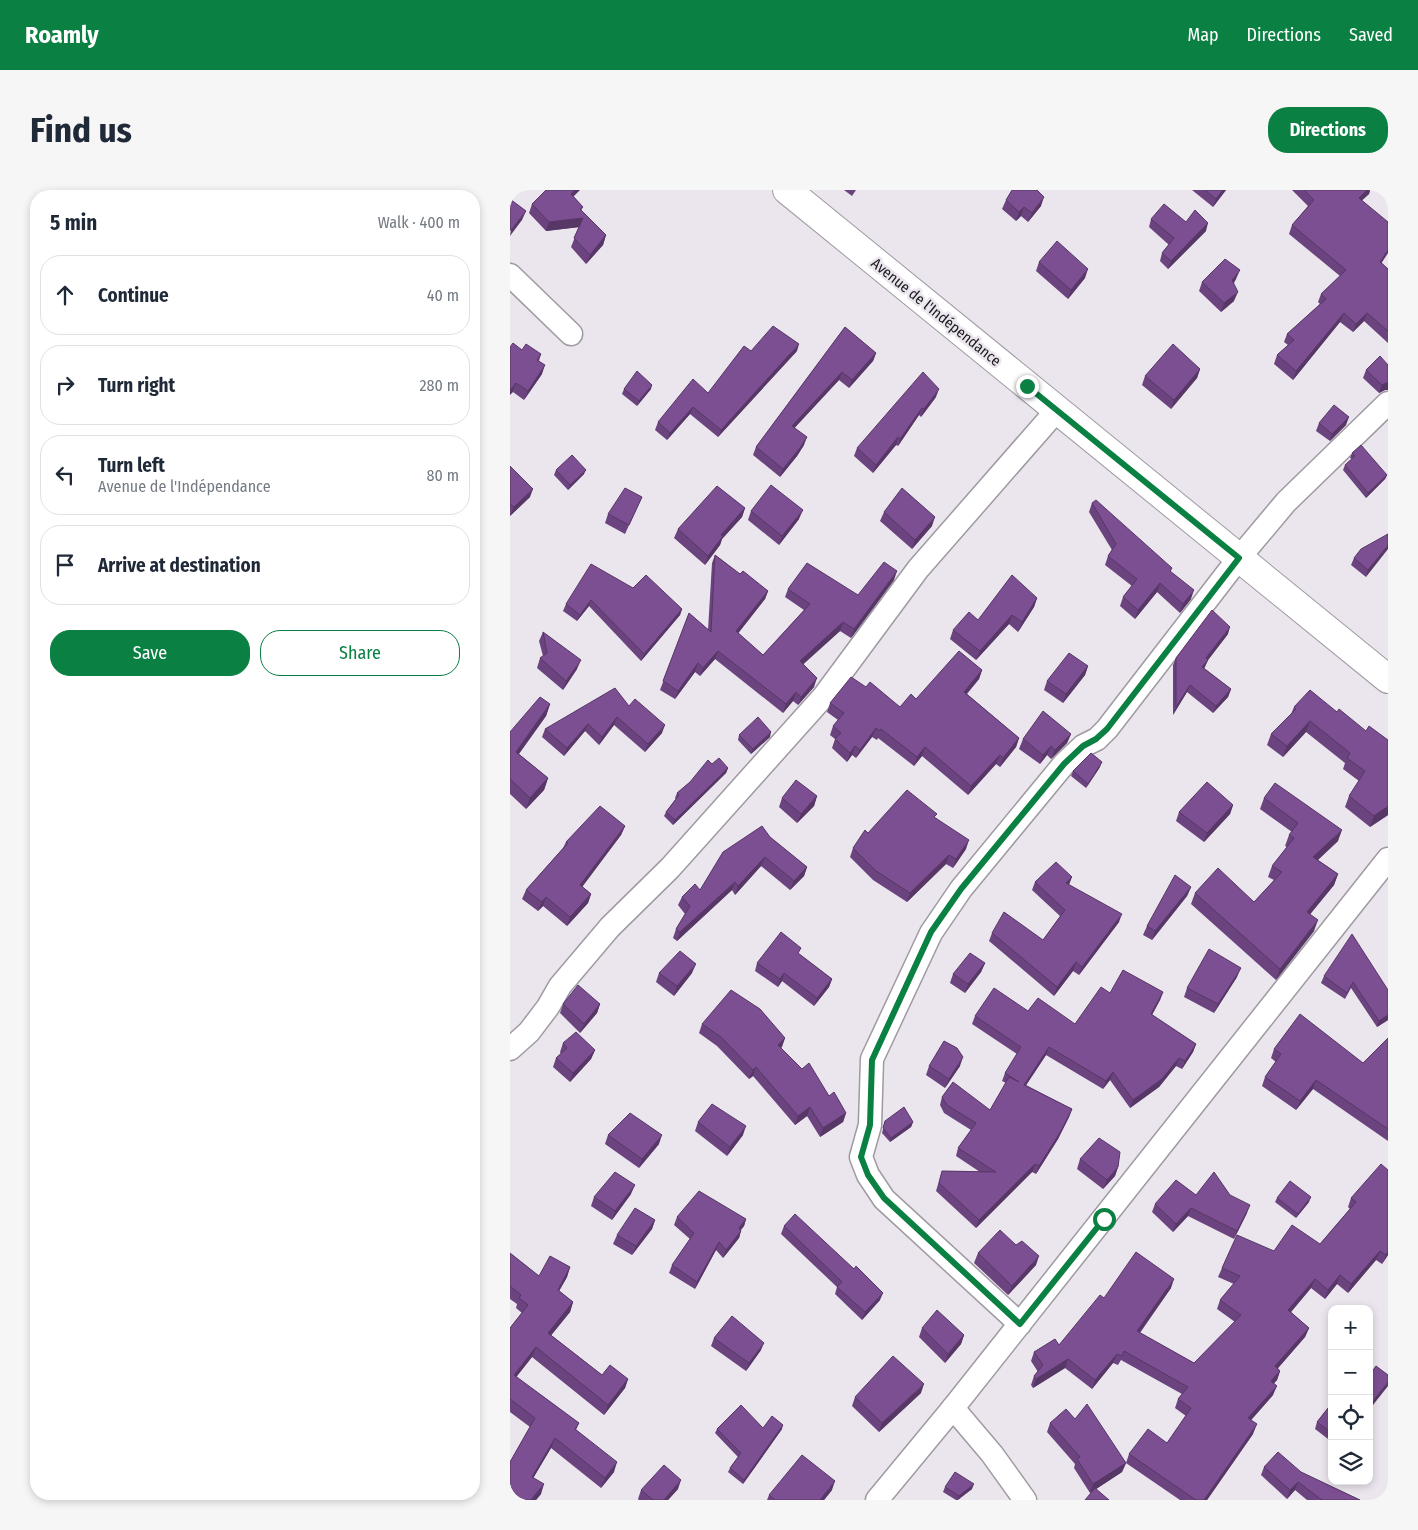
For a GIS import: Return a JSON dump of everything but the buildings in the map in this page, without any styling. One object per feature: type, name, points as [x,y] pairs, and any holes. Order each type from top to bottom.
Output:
[{"type":"main road","name":"Avenue de l'Indépendance","points":[[787,190],[1388,679]]},
{"type":"street","points":[[510,276],[571,334]]},
{"type":"street","points":[[1020,1324],[884,1198],[868,1175],[861,1157],[870,1125],[872,1060],[931,932],[961,889],[1064,764],[1083,746],[1096,739],[1107,729],[1239,558],[1286,502],[1388,403]]},
{"type":"street","points":[[510,1049],[529,1032],[548,1008],[560,986],[610,927],[670,868],[824,696],[918,569],[1057,410]]},
{"type":"street","points":[[877,1500],[1020,1324],[1388,859]]},
{"type":"street","points":[[953,1408],[992,1454],[1025,1500]]},
{"type":"route","points":[[1027,386],[1239,558],[1107,729],[1096,739],[1083,746],[1064,764],[961,889],[931,932],[872,1060],[870,1125],[861,1157],[868,1175],[884,1198],[1020,1324],[1104,1219]]}]
